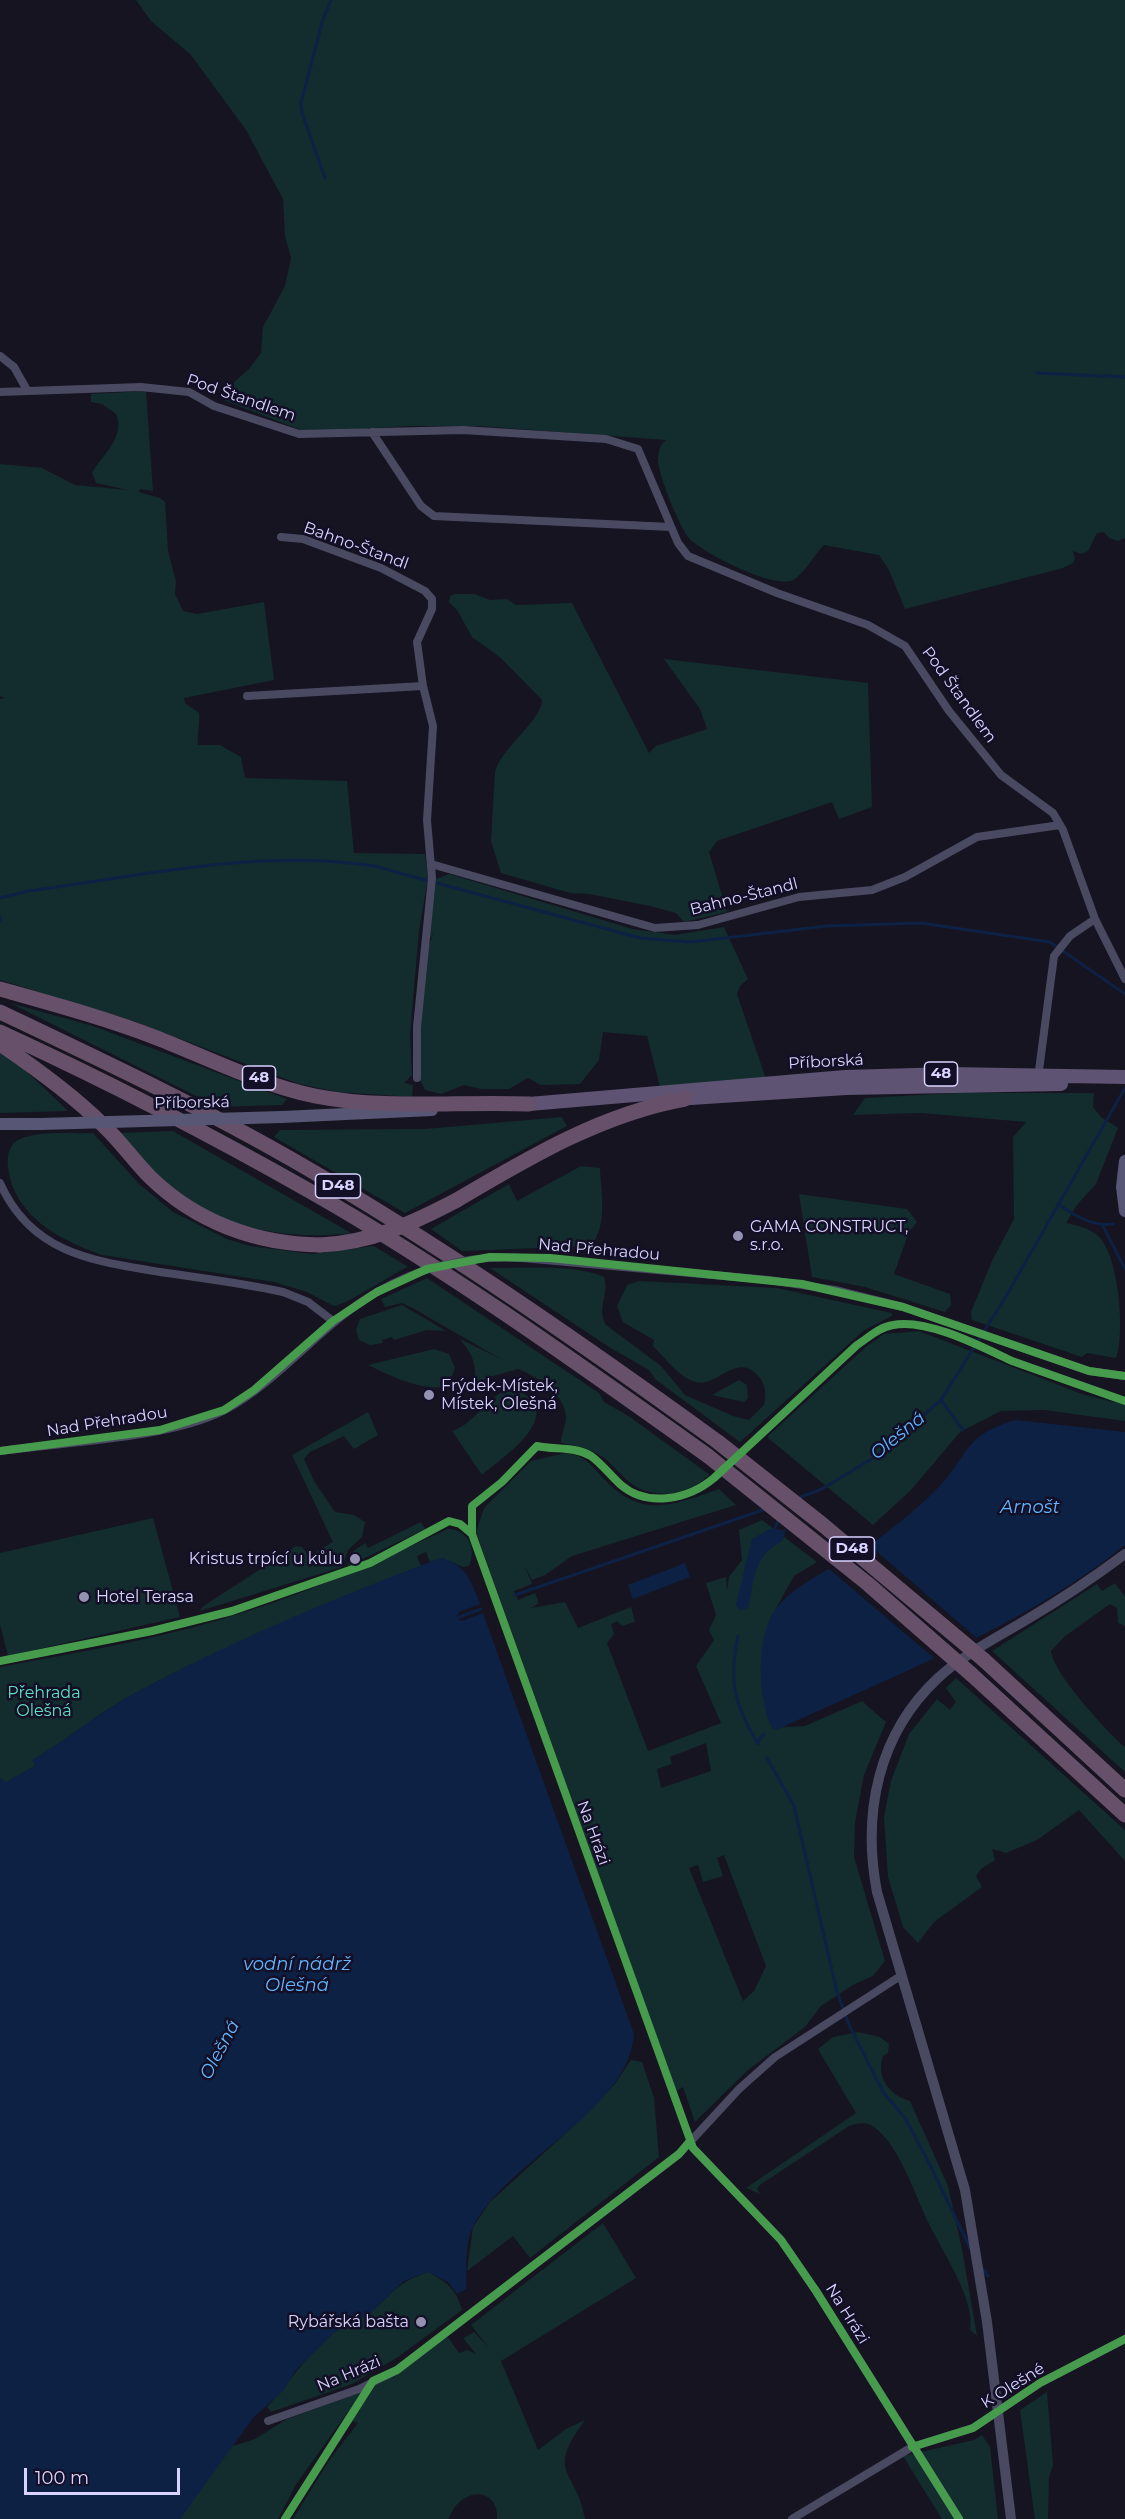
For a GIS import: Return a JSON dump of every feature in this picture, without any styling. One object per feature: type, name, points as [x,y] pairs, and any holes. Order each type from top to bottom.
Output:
[{"type":"highway","name":"48","points":[[0,989],[108,1020],[255,1077],[313,1096],[362,1103],[471,1101],[529,1104]]},
{"type":"highway","name":"D48","points":[[0,1012],[156,1088],[334,1184],[418,1235],[574,1338],[718,1442],[823,1525],[984,1660],[1125,1790]]},
{"type":"highway","name":"D48","points":[[0,1032],[147,1104],[316,1195],[564,1353],[708,1456],[868,1584],[971,1674],[1125,1815]]},
{"type":"highway","points":[[0,1044],[48,1077],[84,1107],[149,1176],[194,1211],[228,1228],[264,1239],[320,1245],[376,1236],[409,1224],[457,1200],[518,1164],[604,1122],[644,1108],[685,1099]]},
{"type":"main road","name":"Příborská","points":[[0,1124],[373,1115],[845,1077],[1037,1080],[1125,1077]]},
{"type":"main road","name":"Příborská","points":[[529,1104],[685,1099],[846,1088],[1037,1080]]},
{"type":"main road","name":"Příborská","points":[[1072,1080],[1125,1085]]},
{"type":"main road","points":[[1125,1161],[1122,1187],[1125,1211]]},
{"type":"street","points":[[0,356],[14,366],[27,390]]},
{"type":"street","name":"Pod Štandlem","points":[[0,392],[141,387],[189,392],[214,406],[299,434],[463,430],[606,439],[623,442],[638,449],[678,543],[688,556],[777,593],[868,625],[905,646],[949,711],[1001,776],[1053,813],[1060,825],[1095,919],[1125,980]]},
{"type":"street","points":[[372,432],[421,506],[434,516],[671,528]]},
{"type":"street","name":"Bahno-Štandl","points":[[281,537],[303,539],[381,568],[425,591],[432,599],[432,609],[417,642],[423,686],[433,726],[427,820],[431,882],[417,1027],[417,1078]]},
{"type":"street","points":[[248,696],[423,686]]},
{"type":"street","name":"Bahno-Štandl","points":[[431,864],[655,928],[698,925],[799,897],[872,890],[905,877],[977,837],[1060,825]]},
{"type":"street","points":[[1037,1080],[1054,956],[1070,936],[1095,919]]},
{"type":"street","points":[[0,1182],[11,1205],[26,1223],[40,1235],[68,1251],[108,1263],[283,1292],[308,1302],[333,1321]]},
{"type":"street","name":"Nad Přehradou","points":[[0,1451],[160,1431],[224,1410],[254,1390],[333,1321],[377,1292],[409,1275],[445,1264],[483,1258],[522,1257],[802,1284],[876,1300],[1089,1371],[1125,1376]]},
{"type":"street","points":[[1011,2519],[965,2190],[877,1892],[871,1858],[871,1821],[875,1788],[890,1742],[919,1697],[964,1657],[1065,1596],[1125,1554]]},
{"type":"street","points":[[690,2141],[739,2089],[775,2057],[902,1975]]},
{"type":"street","name":"Na Hrázi","points":[[268,2421],[359,2389],[397,2370],[679,2154],[690,2141],[693,2148],[781,2240],[816,2291],[959,2519]]},
{"type":"street","name":"K Olešné","points":[[792,2519],[912,2447],[973,2428],[1040,2383],[1125,2338]]},
{"type":"green space","points":[[136,0],[1125,0],[1125,538],[1118,541],[1109,538],[1104,532],[1097,533],[1088,551],[1081,554],[1073,551],[1075,558],[1073,563],[1063,568],[905,609],[889,570],[879,555],[824,545],[797,577],[784,582],[771,580],[738,568],[695,544],[688,537],[680,522],[661,476],[658,454],[666,440],[479,426],[409,426],[306,432],[223,400],[233,383],[249,369],[261,353],[263,327],[285,286],[291,258],[285,236],[283,199],[246,130],[191,55],[151,21]]},
{"type":"green space","points":[[146,391],[153,491],[140,489],[139,492],[160,498],[165,502],[168,551],[176,581],[175,594],[183,611],[197,614],[264,602],[274,680],[184,698],[185,703],[199,713],[198,745],[220,745],[241,757],[245,778],[347,781],[354,853],[425,854],[428,878],[419,931],[410,1035],[412,1075],[404,1083],[413,1085],[412,1097],[338,1092],[299,1084],[133,1021],[0,980],[0,699],[5,698],[0,696],[0,464],[42,468],[75,485],[128,490],[96,483],[92,473],[112,445],[118,430],[118,422],[116,414],[102,404],[91,402],[91,394]]},
{"type":"green space","points":[[475,594],[490,600],[507,599],[516,605],[572,603],[649,753],[656,746],[707,729],[700,709],[664,659],[868,683],[872,807],[839,819],[832,802],[717,841],[709,852],[727,912],[684,922],[676,913],[650,906],[589,894],[570,893],[501,873],[491,841],[495,772],[505,753],[536,716],[542,700],[501,658],[472,637],[457,610],[449,602],[450,596]]},
{"type":"green space","points":[[449,874],[633,929],[675,935],[724,927],[748,979],[740,986],[737,994],[766,1079],[660,1087],[647,1036],[603,1032],[599,1060],[580,1084],[541,1085],[528,1078],[509,1089],[481,1089],[464,1085],[441,1094],[425,1090],[420,1080],[420,1025],[425,961],[435,932],[428,941],[436,879]]},
{"type":"green space","points":[[10,1003],[93,1026],[287,1099],[282,1105],[218,1107]]},
{"type":"green space","points":[[0,1052],[19,1064],[68,1111],[0,1113]]},
{"type":"green space","points":[[956,1093],[1094,1093],[1093,1107],[1101,1117],[1118,1128],[1096,1184],[1077,1205],[1066,1223],[1097,1235],[1105,1245],[1111,1259],[1120,1315],[1119,1347],[1116,1358],[1087,1353],[1082,1357],[972,1320],[971,1312],[992,1261],[1014,1219],[1013,1137],[1026,1122],[921,1113],[853,1115],[865,1098]]},
{"type":"green space","points":[[562,1117],[567,1126],[405,1213],[274,1137],[280,1130],[425,1129]]},
{"type":"green space","points":[[173,1131],[351,1233],[297,1235],[245,1226],[220,1217],[196,1206],[173,1191],[147,1169],[115,1133]]},
{"type":"green space","points":[[46,1133],[93,1133],[139,1184],[173,1212],[227,1239],[250,1246],[312,1254],[374,1246],[408,1267],[334,1306],[307,1292],[274,1282],[102,1255],[86,1249],[41,1224],[29,1212],[19,1199],[12,1184],[8,1158],[13,1144],[28,1136]]},
{"type":"green space","points":[[581,1166],[600,1168],[602,1219],[591,1246],[462,1251],[431,1229],[509,1184],[517,1201]]},
{"type":"green space","points":[[799,1194],[907,1209],[917,1222],[909,1232],[894,1274],[950,1294],[951,1305],[945,1312],[865,1287],[812,1277]]},
{"type":"green space","points":[[490,1268],[564,1268],[604,1277],[602,1313],[606,1325],[661,1366],[685,1395],[733,1416],[749,1420],[764,1405],[765,1391],[760,1378],[752,1370],[743,1367],[735,1368],[704,1382],[696,1382],[684,1376],[653,1346],[654,1340],[623,1322],[617,1306],[627,1285],[639,1281],[777,1288],[892,1313],[892,1316],[863,1331],[740,1442],[655,1379],[649,1370],[609,1347]]},
{"type":"green space","points":[[427,1278],[599,1393],[604,1402],[630,1417],[710,1475],[691,1487],[670,1493],[659,1494],[638,1488],[601,1456],[581,1447],[561,1443],[566,1419],[562,1402],[542,1382],[518,1369],[486,1378],[471,1393],[475,1377],[474,1364],[460,1339],[501,1359],[402,1303],[385,1307],[381,1299]]},
{"type":"green space","points":[[402,1305],[446,1331],[427,1330],[394,1340],[392,1337],[382,1340],[383,1343],[370,1345],[359,1340],[356,1330],[360,1319]]},
{"type":"green space","points":[[919,1331],[1082,1394],[1125,1405],[1125,1421],[1044,1410],[1001,1411],[960,1432],[911,1490],[873,1525],[767,1437],[867,1346],[884,1334]]},
{"type":"green space","points":[[434,1349],[449,1354],[455,1368],[449,1384],[441,1387],[421,1386],[368,1365]]},
{"type":"green space","points":[[739,1380],[747,1385],[748,1398],[744,1402],[712,1395]]},
{"type":"green space","points":[[508,1390],[524,1394],[533,1401],[536,1415],[533,1425],[519,1444],[482,1475],[452,1431],[467,1423],[493,1398]]},
{"type":"green space","points":[[368,1412],[378,1435],[354,1449],[344,1436],[310,1452],[304,1459],[314,1481],[335,1512],[354,1515],[365,1522],[362,1537],[348,1550],[342,1567],[200,1611],[202,1607],[296,1546],[302,1547],[309,1556],[333,1542],[292,1455]]},
{"type":"green space","points":[[565,1453],[578,1456],[588,1462],[619,1492],[646,1504],[674,1503],[719,1489],[736,1505],[572,1556],[545,1575],[532,1580],[525,1566],[532,1584],[514,1591],[518,1600],[535,1593],[539,1603],[531,1608],[565,1602],[578,1628],[631,1607],[635,1622],[622,1626],[617,1621],[611,1624],[614,1634],[607,1643],[648,1751],[721,1723],[696,1666],[714,1640],[709,1630],[716,1615],[706,1583],[726,1577],[727,1591],[729,1577],[742,1560],[739,1530],[762,1520],[817,1562],[794,1576],[773,1614],[772,1728],[805,1726],[862,1701],[886,1722],[864,1775],[855,1822],[854,1857],[885,1961],[873,1976],[853,1985],[821,2006],[805,2027],[748,2070],[695,2122],[683,2087],[676,2091],[476,1532],[484,1508],[531,1461]],"holes":[[[706,1743],[711,1771],[661,1788],[657,1769],[672,1764],[670,1757]],[[724,1855],[766,1966],[754,1991],[743,2001],[689,1868],[698,1865],[703,1882],[723,1876],[717,1858]]]},
{"type":"green space","points":[[153,1518],[180,1617],[8,1656],[0,1624],[0,1553]]},
{"type":"green space","points":[[421,1522],[425,1529],[348,1566],[351,1553],[365,1543],[368,1548]]},
{"type":"green space","name":"Přehrada Olešná","points":[[448,1529],[461,1532],[469,1541],[472,1553],[469,1566],[463,1567],[442,1558],[430,1562],[426,1552],[417,1556],[421,1566],[273,1627],[200,1660],[128,1697],[33,1760],[35,1766],[5,1783],[0,1778],[0,1667],[138,1640],[249,1611],[335,1579]]},
{"type":"green space","points":[[1115,1583],[1125,1597],[1125,1626],[1118,1623],[1117,1608],[1110,1604],[1064,1637],[1051,1651],[1054,1661],[1071,1687],[1094,1716],[1125,1747],[1125,1772],[992,1651],[1097,1584],[1102,1591]]},
{"type":"green space","points":[[956,1678],[1125,1830],[1125,1861],[1079,1810],[1037,1840],[1006,1853],[992,1849],[995,1860],[981,1869],[976,1876],[982,1887],[934,1922],[918,1943],[903,1927],[888,1877],[884,1817],[891,1781],[909,1734],[937,1699],[950,1710],[956,1702],[946,1688]]},
{"type":"green space","points":[[858,2032],[880,2037],[889,2044],[888,2053],[883,2056],[881,2064],[883,2078],[890,2090],[910,2101],[948,2186],[977,2336],[970,2330],[968,2305],[963,2290],[929,2224],[906,2172],[892,2146],[869,2124],[849,2126],[760,2185],[757,2189],[760,2194],[746,2188],[856,2113],[818,2049],[833,2037]]},
{"type":"green space","points":[[631,2060],[642,2062],[654,2098],[659,2157],[530,2258],[513,2236],[467,2271],[473,2227],[490,2202],[577,2123],[614,2085]]},
{"type":"green space","points":[[603,2223],[636,2278],[501,2361],[538,2450],[566,2429],[585,2420],[573,2438],[565,2462],[585,2519],[497,2519],[497,2511],[491,2500],[487,2496],[475,2494],[460,2502],[448,2519],[293,2519],[330,2459],[358,2423],[352,2421],[377,2383],[447,2336],[459,2353],[467,2350],[476,2354],[463,2338],[474,2332],[488,2347],[471,2325]]},
{"type":"green space","points":[[428,2272],[450,2287],[462,2310],[398,2357],[352,2384],[271,2412],[267,2407],[325,2340],[339,2329],[364,2317],[401,2285]]},
{"type":"green space","points":[[362,2392],[297,2483],[278,2519],[180,2519],[230,2447],[255,2439],[287,2419]]},
{"type":"green space","points":[[1047,2392],[1053,2465],[1049,2477],[1048,2519],[1035,2519],[1020,2410]]},
{"type":"green space","points":[[982,2435],[990,2447],[998,2519],[942,2519],[903,2456],[974,2440]]},
{"type":"water","name":"Arnošt","points":[[1015,1420],[1125,1432],[1125,1545],[1044,1601],[957,1648],[777,1730],[772,1728],[764,1702],[761,1670],[764,1639],[773,1613],[794,1591],[877,1540],[912,1512],[945,1480],[967,1449],[979,1437]]},
{"type":"water","points":[[770,1529],[786,1530],[782,1541],[765,1554],[760,1561],[748,1608],[740,1610],[736,1605],[752,1539]]},
{"type":"water","name":"vodní nádrž Olešná","points":[[441,1558],[457,1565],[467,1575],[480,1604],[459,1612],[456,1618],[462,1621],[483,1613],[634,2034],[627,2062],[611,2087],[590,2111],[513,2178],[491,2201],[471,2232],[467,2256],[466,2289],[457,2294],[448,2282],[428,2272],[404,2281],[368,2315],[336,2331],[295,2371],[283,2391],[253,2418],[180,2519],[0,2519],[0,1778],[6,1782],[35,1766],[32,1760],[115,1704],[204,1658],[322,1605]]},
{"type":"water","points":[[685,1563],[690,1577],[633,1599],[628,1585]]},
{"type":"pier","points":[[867,1543],[979,1640],[935,1659],[828,1568]]},
{"type":"waterway","points":[[325,178],[302,113],[301,103],[323,19],[331,0]]},
{"type":"waterway","points":[[1037,373],[1125,377]]},
{"type":"waterway","points":[[0,898],[28,891],[201,866],[288,860],[331,861],[374,866],[640,938],[691,942],[827,926],[921,923],[1050,942],[1125,994]]},
{"type":"waterway","name":"Olešná","points":[[798,1498],[822,1489],[878,1455],[941,1400],[1005,1298],[1125,1088]]},
{"type":"waterway","points":[[1058,1204],[1091,1222],[1113,1224]]},
{"type":"waterway","points":[[1103,1226],[1125,1269]]},
{"type":"waterway","points":[[941,1400],[963,1430]]},
{"type":"waterway","name":"Olešná","points":[[515,1595],[766,1509]]},
{"type":"waterway","points":[[774,1531],[779,1518]]},
{"type":"waterway","name":"Olešná","points":[[454,1619],[481,1609]]},
{"type":"waterway","points":[[738,1636],[734,1667],[736,1693],[744,1717],[758,1744]]},
{"type":"waterway","points":[[757,1742],[764,1734]]},
{"type":"waterway","points":[[767,1758],[794,1806],[837,1992],[849,2025],[883,2092],[905,2118],[972,2252]]},
{"type":"waterway","points":[[982,2268],[988,2276]]},
{"type":"cycle path","points":[[0,1451],[160,1430],[224,1410],[254,1390],[333,1321],[377,1292],[427,1269],[490,1257],[550,1258],[802,1284],[903,1307],[1089,1371],[1125,1376]]},
{"type":"cycle path","points":[[959,2519],[816,2291],[781,2240],[693,2148],[472,1534],[472,1506],[502,1482],[537,1446],[571,1449],[585,1453],[595,1459],[621,1485],[643,1497],[668,1498],[693,1491],[714,1478],[857,1345],[878,1330],[893,1325],[922,1326],[954,1335],[1012,1361],[1125,1401]]},
{"type":"cycle path","points":[[0,1661],[152,1631],[232,1611],[370,1563],[449,1521],[460,1524],[472,1534]]},
{"type":"cycle path","points":[[285,2519],[373,2381],[397,2370],[679,2154],[690,2141]]},
{"type":"cycle path","points":[[912,2447],[973,2428],[1040,2383],[1125,2339]]},
{"type":"place","name":"GAMA CONSTRUCT, s.r.o.","points":[[738,1236]]},
{"type":"place","name":"Frýdek-Místek, Místek, Olešná","points":[[429,1395]]},
{"type":"place","name":"Kristus trpící u kůlu","points":[[355,1559]]},
{"type":"place","name":"Hotel Terasa","points":[[84,1597]]},
{"type":"place","name":"Rybářská bašta","points":[[421,2322]]}]
